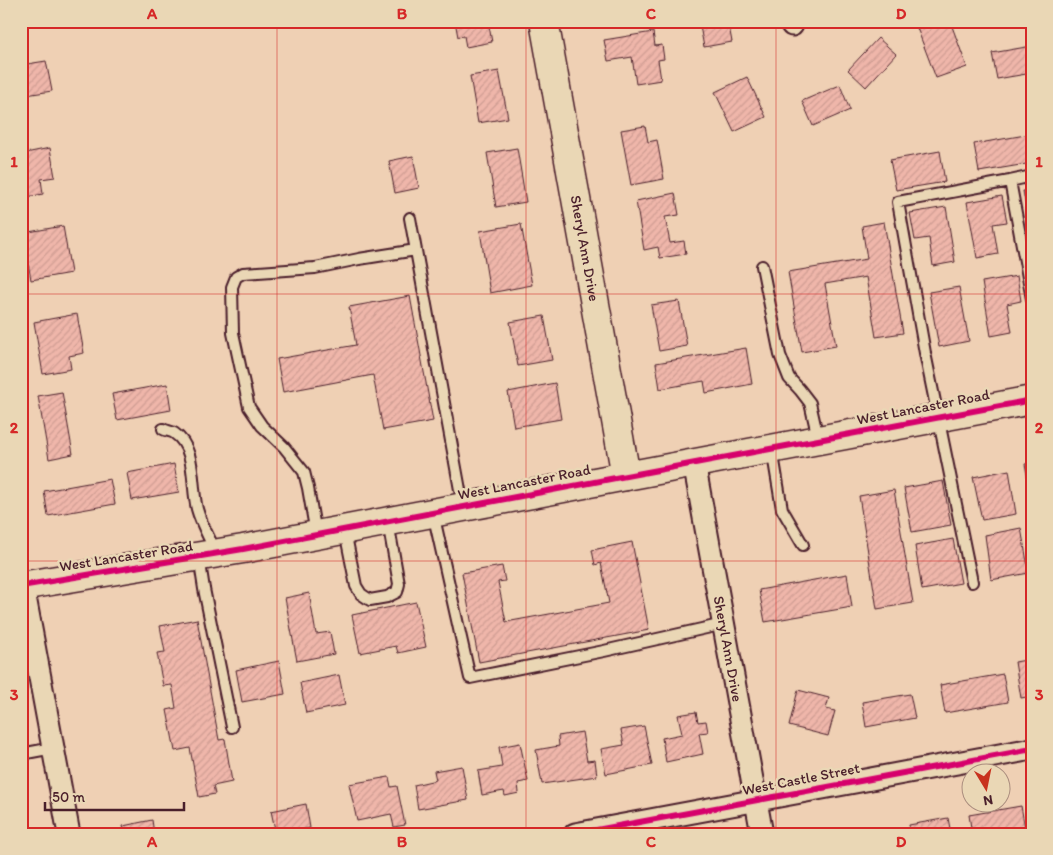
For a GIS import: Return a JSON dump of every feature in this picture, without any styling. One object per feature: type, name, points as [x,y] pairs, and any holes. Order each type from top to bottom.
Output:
[{"type":"street","name":"Sheryl Ann Drive","points":[[544,21],[626,476]]},
{"type":"street","name":"West Lancaster Road","points":[[22,583],[208,555],[1032,400]]},
{"type":"street","name":"Sheryl Ann Drive","points":[[694,463],[762,834]]},
{"type":"street","points":[[22,583],[69,834]]},
{"type":"street","name":"West Castle Street","points":[[575,834],[1032,749]]},
{"type":"lane","points":[[972,582],[923,344],[898,202],[1032,176]]},
{"type":"lane","points":[[1010,181],[1032,299]]},
{"type":"lane","points":[[410,218],[463,507]]},
{"type":"lane","points":[[316,535],[304,472],[262,426],[250,407],[233,333],[232,287],[236,277],[243,273],[315,268],[416,250]]},
{"type":"lane","points":[[762,266],[780,355],[789,378],[810,403],[819,439]]},
{"type":"lane","points":[[163,429],[174,434],[187,449],[192,464],[195,502],[208,555],[204,589],[232,727]]},
{"type":"lane","points":[[772,448],[782,510],[803,545]]},
{"type":"lane","points":[[433,512],[470,678],[724,624]]},
{"type":"lane","points":[[344,530],[356,586],[361,594],[370,600],[387,597],[397,592],[399,584],[388,521]]},
{"type":"lane","points":[[21,754],[53,748]]},
{"type":"building","points":[[455,21],[488,21],[492,42],[466,47],[464,36],[458,37]]},
{"type":"building","points":[[612,21],[626,21],[627,25],[612,27]]},
{"type":"building","points":[[699,21],[728,21],[732,42],[704,47]]},
{"type":"building","points":[[934,21],[950,21],[967,67],[936,78],[917,28]]},
{"type":"building","points":[[653,32],[655,46],[662,45],[664,59],[658,60],[661,80],[636,84],[632,57],[608,61],[604,40]]},
{"type":"building","points":[[878,38],[896,54],[866,87],[848,70]]},
{"type":"building","points":[[1032,46],[1032,73],[997,79],[992,53]]},
{"type":"building","points":[[46,61],[52,91],[26,95],[29,112],[21,113],[21,65]]},
{"type":"building","points":[[499,71],[508,118],[478,123],[470,76]]},
{"type":"building","points":[[747,77],[766,117],[734,132],[715,92]]},
{"type":"building","points":[[840,85],[850,110],[813,126],[802,101]]},
{"type":"building","points":[[645,126],[648,142],[657,140],[664,179],[631,185],[621,130]]},
{"type":"building","points":[[1031,134],[1032,163],[979,172],[974,144]]},
{"type":"building","points":[[50,148],[55,177],[41,179],[43,194],[21,198],[21,154]]},
{"type":"building","points":[[517,148],[526,202],[496,207],[487,153]]},
{"type":"building","points":[[940,151],[945,182],[896,190],[890,160]]},
{"type":"building","points":[[413,156],[419,188],[395,193],[389,161]]},
{"type":"building","points":[[1032,190],[1032,218],[1028,218],[1023,191]]},
{"type":"building","points":[[675,193],[679,215],[665,217],[670,243],[684,241],[686,254],[660,258],[658,247],[644,250],[636,201]]},
{"type":"building","points":[[1002,196],[1007,222],[993,224],[998,254],[977,258],[967,202]]},
{"type":"building","points":[[946,207],[955,262],[933,266],[929,238],[915,240],[910,213]]},
{"type":"building","points":[[884,222],[903,333],[876,337],[866,277],[825,284],[836,346],[802,352],[788,272],[867,259],[862,226]]},
{"type":"building","points":[[521,224],[532,285],[490,293],[480,231]]},
{"type":"building","points":[[63,226],[71,273],[31,280],[23,233]]},
{"type":"building","points":[[1017,276],[1021,301],[1007,304],[1012,332],[991,336],[982,282]]},
{"type":"building","points":[[959,287],[969,341],[939,347],[929,292]]},
{"type":"building","points":[[410,296],[433,421],[383,430],[373,375],[283,392],[277,359],[356,345],[349,307]]},
{"type":"building","points":[[679,301],[687,346],[659,351],[651,305]]},
{"type":"building","points":[[77,314],[84,353],[69,356],[71,369],[43,374],[34,322]]},
{"type":"building","points":[[544,316],[552,360],[518,366],[510,322]]},
{"type":"building","points":[[746,348],[752,384],[706,393],[704,381],[660,389],[656,363]]},
{"type":"building","points":[[555,383],[561,419],[514,427],[508,392]]},
{"type":"building","points":[[167,384],[171,410],[117,420],[112,394]]},
{"type":"building","points":[[62,392],[73,454],[49,459],[38,396]]},
{"type":"building","points":[[1032,463],[1032,502],[1025,464]]},
{"type":"building","points":[[174,464],[179,492],[132,500],[127,473]]},
{"type":"building","points":[[1009,470],[1016,514],[982,520],[973,477]]},
{"type":"building","points":[[110,479],[115,504],[48,516],[44,491]]},
{"type":"building","points":[[943,481],[951,525],[912,532],[904,488]]},
{"type":"building","points":[[894,490],[913,603],[877,609],[859,496]]},
{"type":"building","points":[[1021,528],[1029,573],[991,580],[985,535]]},
{"type":"building","points":[[953,539],[961,583],[922,590],[915,546]]},
{"type":"building","points":[[632,542],[649,630],[479,662],[462,573],[502,566],[505,581],[498,582],[506,622],[609,603],[601,563],[595,565],[592,550]]},
{"type":"building","points":[[847,574],[852,607],[765,622],[759,590]]},
{"type":"building","points":[[309,593],[316,634],[330,632],[334,654],[297,661],[285,598]]},
{"type":"building","points":[[416,602],[426,647],[398,653],[396,646],[360,653],[352,615]]},
{"type":"building","points":[[197,619],[219,740],[225,739],[232,782],[213,786],[215,794],[199,797],[190,748],[175,751],[167,710],[176,708],[172,685],[163,686],[157,653],[165,652],[160,626]]},
{"type":"building","points":[[1032,659],[1032,696],[1021,698],[1015,662]]},
{"type":"building","points":[[279,661],[285,694],[242,702],[236,670]]},
{"type":"building","points":[[1003,674],[1008,702],[945,713],[940,685]]},
{"type":"building","points":[[339,675],[345,705],[306,713],[300,683]]},
{"type":"building","points":[[798,690],[829,698],[826,709],[835,711],[828,736],[789,726]]},
{"type":"building","points":[[910,694],[915,718],[866,727],[862,702]]},
{"type":"building","points":[[696,712],[698,722],[706,721],[708,732],[699,733],[703,754],[666,762],[662,738],[682,734],[678,715]]},
{"type":"building","points":[[644,726],[652,765],[606,774],[601,749],[624,745],[621,730]]},
{"type":"building","points":[[582,732],[587,761],[595,760],[597,776],[542,784],[536,750],[559,746],[558,736]]},
{"type":"building","points":[[520,743],[528,781],[518,783],[519,793],[505,796],[504,791],[482,795],[478,771],[502,767],[499,747]]},
{"type":"building","points":[[462,766],[468,800],[418,809],[414,785],[436,780],[434,771]]},
{"type":"building","points":[[389,777],[391,787],[397,786],[405,825],[394,827],[391,814],[357,821],[349,784]]},
{"type":"building","points":[[306,804],[310,828],[276,834],[271,811]]},
{"type":"building","points":[[1021,806],[1026,834],[972,834],[969,815],[986,812],[1010,812],[1010,808]]},
{"type":"building","points":[[948,818],[951,834],[911,834],[909,825]]},
{"type":"building","points":[[152,820],[154,834],[125,834],[123,826]]},
{"type":"cycle path","points":[[21,586],[243,549],[1032,400]]},
{"type":"cycle path","points":[[575,834],[1032,749]]}]
